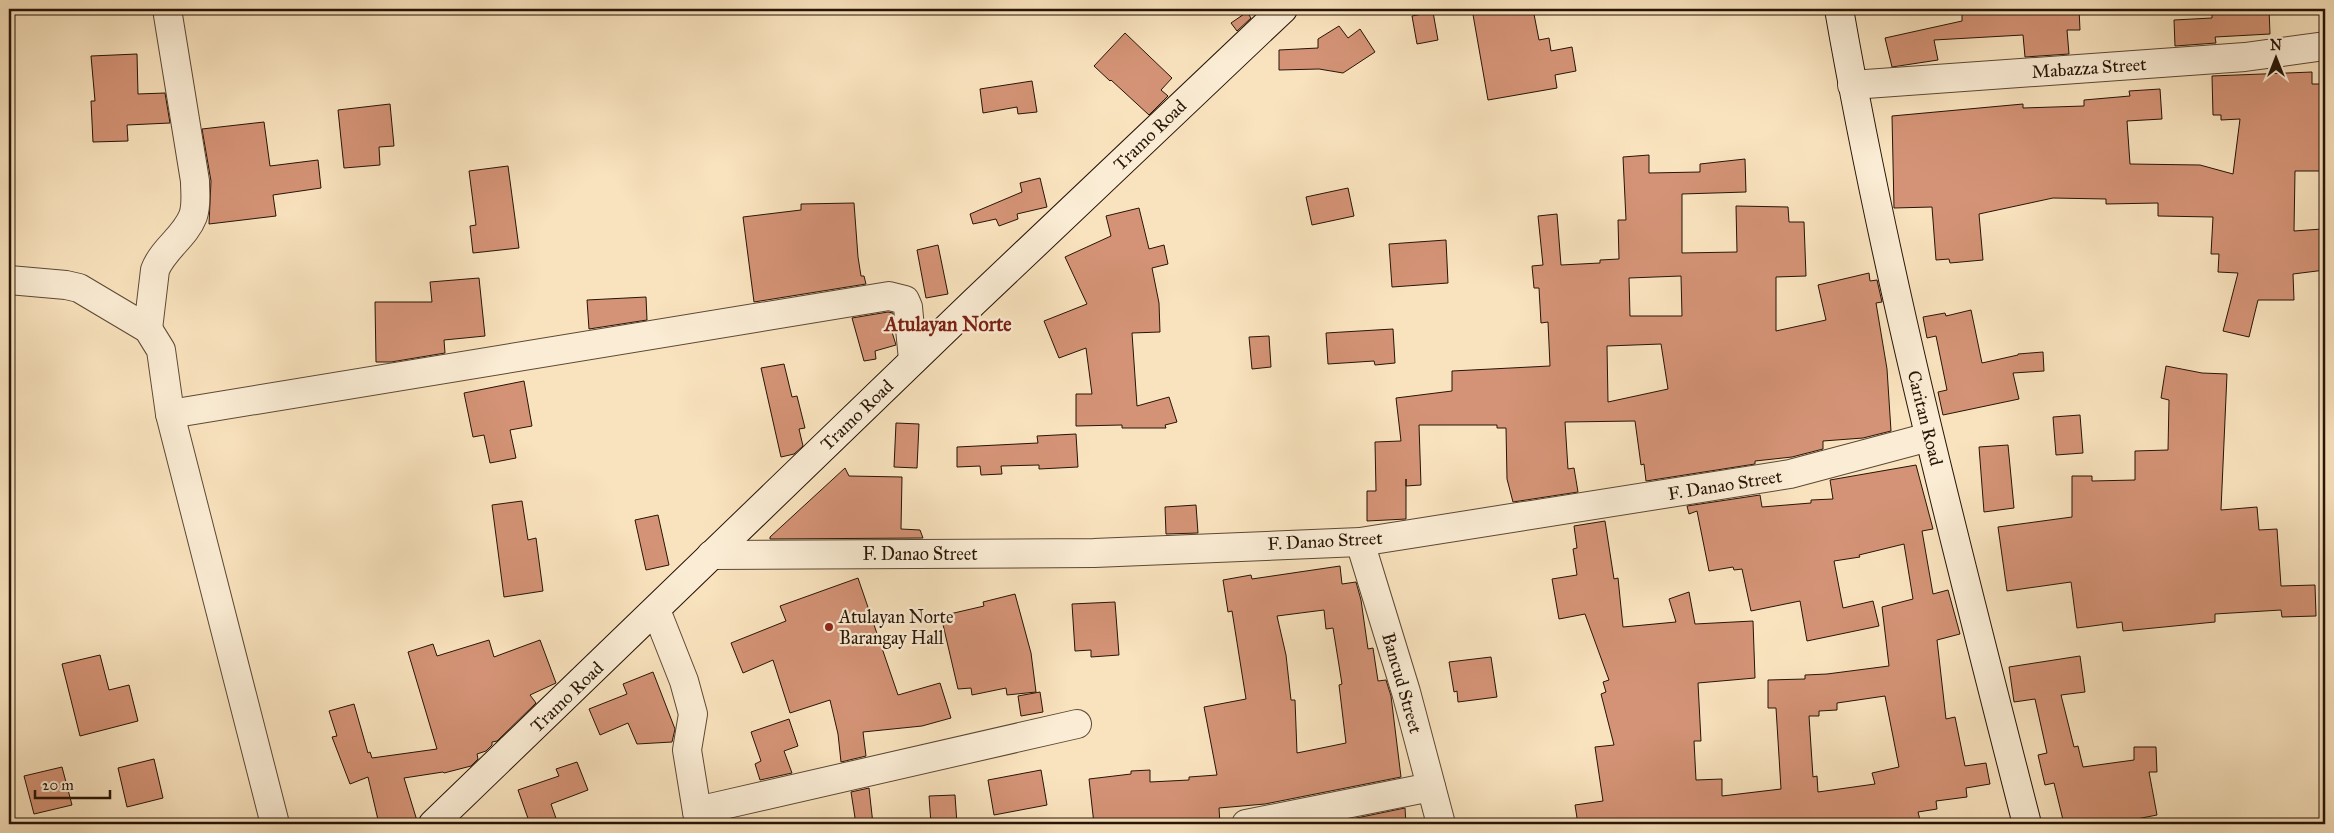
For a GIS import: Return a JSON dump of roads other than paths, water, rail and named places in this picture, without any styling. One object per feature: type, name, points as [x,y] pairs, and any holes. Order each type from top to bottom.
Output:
[{"type":"street","points":[[148,329],[155,270],[158,261],[188,226],[194,214],[196,202],[195,180],[167,9]]},
{"type":"street","name":"Tramo Road","points":[[434,824],[914,360],[1283,9]]},
{"type":"street","name":"Caritan Road","points":[[1839,9],[1852,85],[1905,340],[2027,824]]},
{"type":"street","name":"Mabazza Street","points":[[1852,85],[2245,56],[2325,46]]},
{"type":"street","points":[[9,280],[66,285],[79,288],[148,329],[161,350],[170,414],[274,824]]},
{"type":"street","points":[[170,414],[888,296],[905,300],[908,307],[914,360]]},
{"type":"street","name":"F. Danao Street","points":[[711,555],[1094,553],[1360,542],[1790,474],[1929,437]]},
{"type":"street","name":"Bancud Street","points":[[1360,542],[1442,824]]},
{"type":"street","points":[[656,610],[691,704],[693,714],[687,750],[698,818],[1077,724]]},
{"type":"street","points":[[1246,824],[1431,787]]},
{"type":"place","name":"Atulayan Norte Barangay Hall","points":[[829,627]]},
{"type":"district","name":"Atulayan Norte","points":[[948,324]]}]
